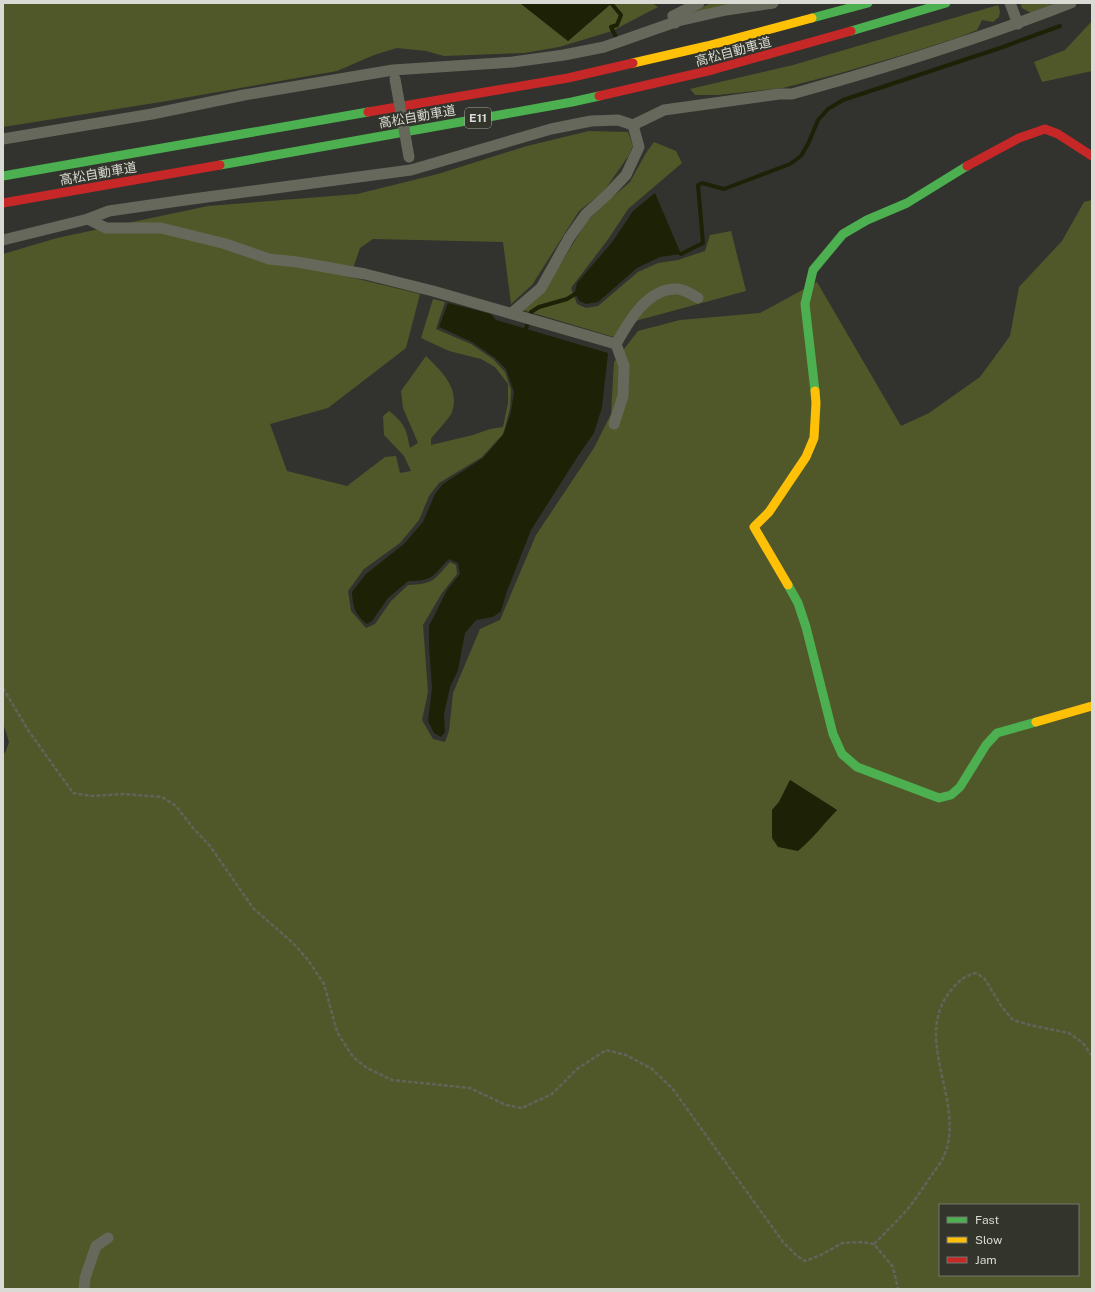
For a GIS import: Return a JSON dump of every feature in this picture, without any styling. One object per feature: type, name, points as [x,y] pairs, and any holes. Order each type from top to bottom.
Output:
[{"type":"main road","name":"高松自動車道","points":[[3,176],[568,78],[707,46],[868,3]]},
{"type":"main road","name":"高松自動車道","points":[[3,203],[572,102],[712,70],[895,19],[946,3]]},
{"type":"main road","points":[[1092,156],[1058,134],[1045,129],[1019,138],[976,160],[907,203],[867,220],[843,234],[813,270],[805,304],[816,403],[814,438],[806,457],[769,512],[754,527],[798,603],[806,627],[833,734],[842,754],[857,767],[939,798],[951,795],[960,787],[986,745],[997,733],[1092,706]]},
{"type":"street","points":[[675,23],[673,16],[699,3]]},
{"type":"street","points":[[3,139],[159,113],[244,95],[450,65],[513,62],[564,55],[604,47],[675,23],[726,10],[773,3]]},
{"type":"street","points":[[1010,3],[1018,24]]},
{"type":"street","points":[[3,240],[88,219],[109,211],[411,170],[551,129],[591,121],[618,120],[633,125],[664,110],[772,95],[792,94],[918,58],[1018,24],[1070,3]]},
{"type":"street","points":[[394,74],[411,170]]},
{"type":"street","points":[[512,313],[541,288],[570,238],[586,214],[626,175],[639,147],[633,125]]},
{"type":"street","points":[[88,219],[106,228],[161,228],[226,244],[269,259],[296,262],[365,274],[512,313],[616,344]]},
{"type":"street","points":[[616,344],[632,317],[646,303],[663,291],[680,289],[698,298]]},
{"type":"street","points":[[614,424],[622,396],[624,366],[616,344]]},
{"type":"street","points":[[84,1289],[85,1278],[96,1246],[108,1238]]},
{"type":"path","points":[[3,688],[28,730],[73,793],[91,796],[123,794],[162,797],[176,806],[193,828],[210,846],[253,908],[294,944],[308,960],[324,984],[337,1032],[353,1057],[367,1068],[392,1080],[470,1088],[506,1105],[522,1108],[552,1094],[577,1069],[606,1050],[626,1055],[652,1069],[672,1088],[783,1242],[797,1256],[805,1260],[821,1255],[842,1243],[861,1242],[874,1244],[893,1266],[898,1289]]},
{"type":"path","points":[[874,1244],[907,1210],[944,1157],[949,1139],[950,1115],[935,1037],[936,1018],[948,994],[966,975],[976,973],[984,978],[1002,1007],[1013,1020],[1069,1033],[1083,1043],[1092,1056]]},
{"type":"green space","points":[[3,3],[520,3],[568,41],[612,3],[652,3],[658,7],[612,31],[559,47],[524,53],[444,56],[426,51],[397,48],[374,55],[337,71],[161,102],[3,127]]},
{"type":"green space","points":[[711,3],[740,3],[690,13]]},
{"type":"green space","points":[[1020,3],[1055,3],[1031,13],[1022,8]]},
{"type":"green space","points":[[998,5],[1000,11],[999,17],[993,22],[982,20],[977,30],[906,54],[837,74],[783,88],[718,95],[695,95],[690,89],[793,65]]},
{"type":"green space","points":[[1092,21],[1092,71],[1042,82],[1034,62],[1065,50]]},
{"type":"green space","points":[[589,131],[628,132],[633,146],[629,155],[604,191],[579,211],[532,285],[511,304],[503,242],[373,239],[360,248],[350,277],[420,294],[406,348],[328,408],[270,424],[287,471],[347,486],[385,457],[396,456],[400,473],[411,471],[404,456],[384,435],[383,416],[389,411],[402,423],[406,431],[410,448],[418,443],[403,408],[401,391],[426,356],[443,374],[452,388],[454,395],[452,412],[431,439],[431,445],[473,435],[490,429],[503,427],[508,403],[508,384],[495,367],[481,359],[449,351],[421,338],[433,299],[445,302],[436,329],[471,344],[493,359],[505,372],[511,390],[510,408],[503,434],[482,457],[439,483],[429,496],[419,520],[400,543],[364,569],[348,591],[351,611],[366,628],[375,624],[391,601],[408,585],[423,584],[433,580],[450,562],[456,565],[457,574],[442,593],[423,625],[428,692],[422,720],[433,739],[445,742],[449,731],[453,693],[480,629],[500,620],[536,535],[594,448],[611,414],[614,362],[638,331],[680,320],[760,313],[817,282],[901,426],[929,413],[980,377],[1010,336],[1019,287],[1062,241],[1084,202],[1092,200],[1092,1289],[3,1289],[3,752],[5,753],[9,742],[3,723],[3,254],[57,238],[208,206],[357,194],[438,174],[527,146]],"holes":[[[790,780],[837,810],[826,822],[772,838],[772,810],[779,802]]]},
{"type":"green space","points":[[654,142],[676,151],[682,163],[628,209],[609,238],[571,288],[577,304],[586,308],[598,306],[638,272],[658,263],[678,260],[705,251],[710,235],[731,231],[746,291],[628,323],[614,337],[523,310],[545,289],[587,221],[630,182],[646,153]]},
{"type":"shaded area","points":[[520,3],[612,3],[568,41]]},
{"type":"shaded area","points":[[655,193],[681,254],[660,257],[637,268],[598,302],[586,304],[579,301],[575,292],[577,283],[613,241],[633,211]]},
{"type":"shaded area","points":[[448,303],[491,314],[496,320],[608,353],[602,407],[594,433],[531,530],[507,591],[501,611],[493,617],[476,620],[465,633],[458,670],[450,687],[444,714],[445,732],[441,737],[434,733],[428,721],[432,688],[429,626],[447,590],[460,574],[458,563],[449,559],[428,579],[408,581],[388,598],[372,621],[367,624],[355,610],[352,592],[366,574],[404,544],[423,522],[435,494],[443,484],[483,458],[503,435],[511,412],[514,392],[506,369],[495,358],[472,342],[439,327]]},
{"type":"shaded area","points":[[790,780],[837,810],[798,851],[778,847],[772,838],[772,810],[779,802]]},
{"type":"waterway","points":[[611,3],[621,15],[617,25],[611,27],[616,37]]},
{"type":"waterway","points":[[681,254],[703,243],[698,185],[702,183],[724,189],[790,164],[801,156],[808,144],[818,120],[828,109],[843,100],[1003,47],[1060,26]]},
{"type":"waterway","points":[[525,332],[531,312],[539,307],[567,299],[580,291]]},
{"type":"traffic: fast","points":[[812,18],[868,3]]},
{"type":"traffic: fast","points":[[851,31],[946,3]]},
{"type":"traffic: fast","points":[[220,165],[599,96]]},
{"type":"traffic: fast","points":[[3,176],[368,112]]},
{"type":"traffic: fast","points":[[815,391],[805,304],[813,270],[843,234],[867,220],[907,203],[967,166]]},
{"type":"traffic: fast","points":[[788,585],[798,603],[806,627],[833,734],[842,754],[857,767],[939,798],[951,795],[960,787],[986,745],[997,733],[1036,722]]},
{"type":"traffic: slow","points":[[633,63],[707,46],[812,18]]},
{"type":"traffic: slow","points":[[788,585],[754,527],[769,512],[806,457],[814,438],[816,403],[815,391]]},
{"type":"traffic: slow","points":[[1036,722],[1092,706]]},
{"type":"traffic: jam","points":[[599,96],[712,70],[851,31]]},
{"type":"traffic: jam","points":[[368,112],[568,78],[633,63]]},
{"type":"traffic: jam","points":[[967,166],[1019,138],[1045,129],[1058,134],[1092,156]]},
{"type":"traffic: jam","points":[[3,203],[220,165]]}]
